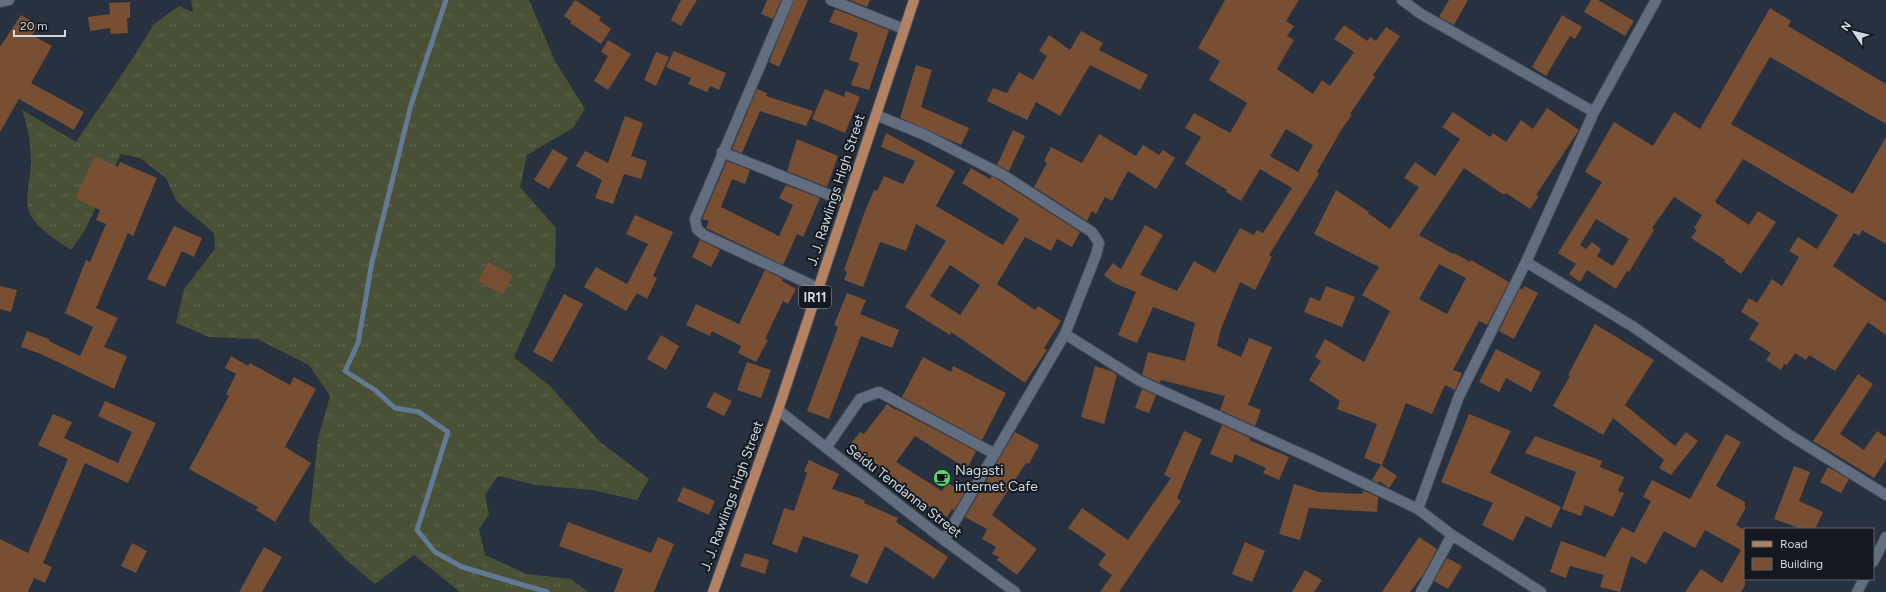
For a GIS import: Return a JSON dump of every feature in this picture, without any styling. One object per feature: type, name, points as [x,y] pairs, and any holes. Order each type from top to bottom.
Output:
[{"type":"main road","name":"J. J. Rawlings High Street","points":[[713,592],[778,410],[914,0]]},
{"type":"street","points":[[0,2],[10,0]]},
{"type":"street","points":[[788,0],[722,152],[695,219],[697,228],[704,235],[818,288]]},
{"type":"street","points":[[831,0],[904,29]]},
{"type":"street","points":[[1402,0],[1421,14],[1594,112]]},
{"type":"street","points":[[1418,509],[1460,396],[1526,262],[1594,112],[1656,0]]},
{"type":"street","points":[[876,115],[925,135],[1003,175],[1092,232],[1099,243],[1096,255],[1065,334],[944,540]]},
{"type":"street","points":[[722,152],[847,202]]},
{"type":"street","points":[[1526,262],[1632,326],[1788,434],[1886,494]]},
{"type":"street","points":[[1065,334],[1140,381],[1313,459],[1418,509],[1452,535],[1541,592]]},
{"type":"street","points":[[826,448],[860,399],[879,392],[995,454]]},
{"type":"street","name":"Seidu Tendanna Street","points":[[778,410],[944,540],[1015,592]]},
{"type":"street","points":[[1421,592],[1452,535]]},
{"type":"street","points":[[1874,560],[1886,537]]},
{"type":"street","points":[[1858,592],[1864,580]]},
{"type":"green space","points":[[191,0],[529,0],[555,61],[585,109],[573,128],[527,155],[520,187],[556,228],[555,266],[514,357],[551,387],[599,441],[649,479],[637,500],[592,490],[536,485],[498,476],[485,495],[489,514],[479,529],[485,555],[527,574],[571,579],[588,592],[460,592],[414,555],[375,584],[346,560],[309,521],[318,438],[330,396],[309,365],[257,339],[209,337],[176,323],[184,289],[215,249],[214,233],[177,202],[166,178],[140,158],[121,154],[85,230],[71,250],[49,235],[34,221],[27,205],[31,152],[28,131],[22,110],[76,142],[129,64],[154,24],[179,6],[193,12]]},
{"type":"building","points":[[575,0],[601,17],[599,20],[611,29],[601,44],[570,23],[571,21],[564,16]]},
{"type":"building","points":[[681,0],[697,0],[681,26],[671,20]]},
{"type":"building","points":[[767,0],[781,0],[773,19],[761,14]]},
{"type":"building","points":[[794,0],[808,0],[779,67],[769,62]]},
{"type":"building","points":[[849,0],[870,0],[867,7]]},
{"type":"building","points":[[1225,0],[1299,0],[1286,21],[1294,26],[1287,36],[1294,40],[1277,69],[1313,94],[1322,80],[1330,86],[1354,52],[1334,39],[1344,25],[1367,41],[1370,37],[1376,41],[1386,27],[1400,36],[1373,75],[1375,77],[1350,114],[1352,115],[1343,127],[1317,172],[1319,174],[1269,255],[1272,257],[1255,290],[1240,282],[1221,329],[1217,346],[1241,357],[1249,338],[1272,347],[1248,405],[1261,410],[1255,426],[1220,410],[1225,396],[1161,380],[1160,383],[1142,375],[1148,352],[1185,361],[1195,323],[1153,307],[1137,343],[1118,335],[1136,292],[1114,283],[1104,275],[1113,263],[1121,269],[1145,225],[1163,235],[1140,275],[1177,291],[1194,261],[1215,273],[1240,228],[1254,235],[1257,230],[1263,233],[1292,188],[1260,169],[1241,201],[1226,192],[1227,190],[1185,164],[1201,137],[1185,128],[1194,113],[1230,133],[1247,103],[1209,80],[1220,61],[1198,48]],"holes":[[[1286,129],[1313,145],[1298,172],[1270,156]]]},
{"type":"building","points":[[1449,0],[1468,0],[1454,25],[1439,17]]},
{"type":"building","points":[[1591,0],[1598,0],[1634,21],[1625,36],[1584,12]]},
{"type":"building","points":[[130,2],[130,18],[127,18],[128,33],[111,34],[110,28],[90,31],[88,17],[110,14],[109,3]]},
{"type":"building","points":[[1770,8],[1791,21],[1788,26],[1886,84],[1886,124],[1770,57],[1731,124],[1853,194],[1886,137],[1886,244],[1862,230],[1859,236],[1854,233],[1833,266],[1886,302],[1886,335],[1868,322],[1835,371],[1809,355],[1806,360],[1795,353],[1787,365],[1784,364],[1781,370],[1766,360],[1771,353],[1749,339],[1759,323],[1741,312],[1749,298],[1757,303],[1772,279],[1782,286],[1799,257],[1789,251],[1798,237],[1817,249],[1838,215],[1743,159],[1715,202],[1749,225],[1758,211],[1776,222],[1741,274],[1724,262],[1725,260],[1691,238],[1697,230],[1694,228],[1702,215],[1674,197],[1652,228],[1654,230],[1629,272],[1627,271],[1616,289],[1587,270],[1580,282],[1569,274],[1576,264],[1558,253],[1602,182],[1585,172],[1614,122],[1653,146],[1674,112],[1700,129]],"holes":[[[1596,219],[1629,239],[1613,266],[1597,256],[1601,249],[1592,242],[1586,249],[1580,245]]]},
{"type":"building","points":[[835,9],[889,30],[869,90],[851,85],[859,63],[849,60],[858,33],[829,22]]},
{"type":"building","points":[[21,15],[38,25],[32,35],[52,46],[31,83],[84,112],[74,130],[19,99],[0,132],[0,47]]},
{"type":"building","points":[[1562,15],[1582,27],[1575,39],[1570,36],[1546,76],[1532,67]]},
{"type":"building","points":[[1081,31],[1103,43],[1099,50],[1148,75],[1140,90],[1090,65],[1060,116],[1036,102],[1027,120],[987,101],[993,88],[1007,93],[1019,72],[1033,80],[1047,56],[1039,51],[1049,35],[1070,50]]},
{"type":"building","points":[[608,40],[631,54],[608,90],[594,81],[608,56],[601,52]]},
{"type":"building","points":[[674,51],[726,73],[719,90],[710,86],[707,92],[688,84],[691,78],[666,67]]},
{"type":"building","points":[[656,52],[669,57],[656,86],[644,80]]},
{"type":"building","points":[[916,65],[932,70],[921,107],[969,128],[961,145],[900,118]]},
{"type":"building","points":[[757,89],[767,93],[766,96],[813,111],[806,126],[760,111],[742,153],[732,149]]},
{"type":"building","points":[[825,89],[844,97],[846,91],[860,97],[845,133],[812,119]]},
{"type":"building","points":[[1547,108],[1579,130],[1536,195],[1539,196],[1530,209],[1506,193],[1504,195],[1464,168],[1419,235],[1453,254],[1454,253],[1470,262],[1471,260],[1509,282],[1487,325],[1479,321],[1453,370],[1462,373],[1455,390],[1445,385],[1432,414],[1406,403],[1382,465],[1364,458],[1377,424],[1337,409],[1340,401],[1309,380],[1321,361],[1315,357],[1325,339],[1364,362],[1390,311],[1362,295],[1379,267],[1314,234],[1336,190],[1369,212],[1368,213],[1390,229],[1419,187],[1404,178],[1415,162],[1435,176],[1460,139],[1442,127],[1453,112],[1490,137],[1493,133],[1506,142],[1521,120],[1533,129]],"holes":[[[1439,264],[1466,278],[1447,314],[1419,299]]]},
{"type":"building","points":[[625,116],[643,123],[631,156],[647,161],[641,179],[624,174],[613,204],[595,198],[602,180],[576,166],[585,151],[608,163]]},
{"type":"building","points":[[1013,130],[1025,136],[1009,171],[997,165]]},
{"type":"building","points":[[886,133],[955,171],[936,206],[1003,245],[1019,219],[962,183],[971,168],[990,179],[992,176],[1080,232],[1072,247],[1057,239],[1051,251],[1025,237],[997,284],[1035,310],[1038,306],[1061,321],[1044,348],[1047,350],[1025,383],[951,332],[950,335],[905,307],[946,241],[916,224],[906,251],[880,242],[863,287],[844,280],[847,272],[844,270],[874,190],[877,191],[884,176],[903,184],[915,161],[881,147]],"holes":[[[950,265],[980,285],[960,315],[930,296]]]},
{"type":"building","points":[[1099,134],[1136,156],[1143,145],[1159,155],[1163,150],[1175,158],[1156,189],[1128,171],[1112,201],[1105,197],[1096,214],[1092,211],[1087,221],[1034,187],[1047,163],[1044,161],[1051,147],[1082,163]]},
{"type":"building","points":[[797,139],[838,156],[827,187],[787,171]]},
{"type":"building","points":[[553,149],[568,158],[549,189],[534,180]]},
{"type":"building","points":[[95,156],[118,167],[120,162],[157,178],[133,236],[128,233],[96,308],[118,318],[104,347],[127,356],[114,389],[41,354],[21,347],[27,331],[49,339],[49,341],[80,356],[93,327],[65,313],[86,260],[90,262],[106,224],[96,220],[100,210],[75,198]]},
{"type":"building","points":[[727,161],[750,170],[745,184],[732,179],[721,207],[779,236],[793,205],[779,198],[786,185],[820,198],[803,237],[797,234],[783,265],[706,228],[709,221],[702,219]]},
{"type":"building","points":[[635,215],[673,232],[653,276],[657,278],[647,299],[637,293],[626,311],[584,287],[596,267],[627,284],[648,244],[626,234]]},
{"type":"building","points":[[174,226],[202,238],[194,257],[182,251],[165,287],[147,279]]},
{"type":"building","points":[[700,240],[720,250],[711,267],[692,257]]},
{"type":"building","points":[[488,262],[513,275],[503,295],[478,281]]},
{"type":"building","points":[[765,270],[783,279],[782,281],[796,289],[788,304],[783,301],[765,339],[768,340],[756,362],[738,353],[741,346],[712,331],[710,336],[686,325],[696,304],[739,324]]},
{"type":"building","points":[[0,286],[17,290],[11,312],[0,309]]},
{"type":"building","points":[[1326,286],[1355,297],[1342,327],[1304,312],[1310,297],[1320,301]]},
{"type":"building","points":[[1524,286],[1538,293],[1514,339],[1499,331],[1520,288],[1522,290]]},
{"type":"building","points":[[847,293],[866,300],[860,314],[899,330],[892,348],[861,336],[829,419],[807,411],[838,327],[834,325]]},
{"type":"building","points":[[564,294],[583,304],[552,362],[533,352]]},
{"type":"building","points":[[1595,324],[1654,360],[1625,405],[1675,446],[1686,432],[1698,441],[1671,475],[1659,468],[1664,460],[1613,418],[1603,435],[1553,406],[1570,376],[1568,375]]},
{"type":"building","points":[[661,335],[679,346],[666,370],[647,359]]},
{"type":"building","points":[[1496,349],[1541,372],[1531,392],[1506,378],[1499,392],[1479,382]]},
{"type":"building","points":[[231,356],[248,366],[250,363],[290,385],[294,377],[316,389],[285,447],[311,463],[275,522],[256,510],[258,507],[189,469],[229,396],[226,394],[236,374],[225,368]]},
{"type":"building","points":[[923,357],[951,372],[953,366],[1006,393],[982,440],[902,397]]},
{"type":"building","points":[[747,362],[771,370],[761,398],[737,390]]},
{"type":"building","points":[[1095,366],[1111,371],[1117,375],[1104,424],[1081,417]]},
{"type":"building","points":[[1858,374],[1873,384],[1840,434],[1864,450],[1877,431],[1886,437],[1886,460],[1874,478],[1813,441]]},
{"type":"building","points":[[1142,389],[1156,395],[1149,413],[1135,408]]},
{"type":"building","points":[[714,392],[732,401],[724,416],[706,407]]},
{"type":"building","points":[[105,401],[156,423],[128,483],[85,463],[43,563],[52,567],[45,583],[34,578],[28,592],[0,592],[0,539],[28,553],[68,459],[38,445],[53,414],[72,422],[64,438],[118,463],[132,432],[98,416]]},
{"type":"building","points":[[887,404],[895,410],[896,409],[976,451],[967,469],[915,436],[896,462],[942,491],[947,483],[965,492],[954,510],[952,509],[947,517],[902,490],[904,486],[849,446],[860,432],[864,434]]},
{"type":"building","points":[[1469,414],[1511,431],[1490,473],[1561,507],[1551,528],[1526,516],[1513,541],[1482,525],[1493,503],[1441,482]]},
{"type":"building","points":[[1222,425],[1250,438],[1249,440],[1289,457],[1279,480],[1263,473],[1266,468],[1235,454],[1232,463],[1210,454]]},
{"type":"building","points":[[1184,431],[1202,439],[1177,498],[1181,501],[1119,592],[1100,592],[1112,575],[1098,565],[1106,554],[1068,528],[1082,508],[1128,540],[1171,478],[1164,475]]},
{"type":"building","points":[[1015,432],[1039,445],[1029,464],[1026,463],[992,515],[1037,549],[1017,575],[997,560],[999,557],[992,554],[996,547],[982,539],[987,529],[965,517]]},
{"type":"building","points":[[1726,434],[1741,442],[1716,486],[1745,502],[1745,509],[1736,525],[1744,529],[1745,585],[1741,592],[1685,592],[1701,569],[1722,583],[1741,550],[1705,530],[1695,548],[1664,531],[1646,564],[1631,556],[1620,592],[1600,587],[1604,575],[1570,566],[1566,578],[1550,572],[1561,541],[1605,557],[1622,527],[1634,533],[1651,501],[1643,497],[1652,480],[1690,499]]},
{"type":"building","points":[[1535,436],[1602,461],[1600,467],[1624,477],[1618,491],[1624,493],[1613,517],[1585,505],[1581,516],[1562,509],[1576,472],[1525,453]]},
{"type":"building","points":[[809,460],[839,474],[832,489],[865,500],[864,503],[898,518],[896,522],[948,557],[934,579],[885,546],[867,584],[850,576],[859,555],[803,536],[797,553],[772,544],[784,508],[794,511],[807,473],[804,471]]},
{"type":"building","points":[[1381,465],[1397,476],[1389,488],[1379,481],[1379,483],[1372,480]]},
{"type":"building","points":[[1794,466],[1810,472],[1799,501],[1823,512],[1815,528],[1799,528],[1774,519]]},
{"type":"building","points":[[1828,467],[1849,479],[1841,493],[1820,482]]},
{"type":"building","points":[[1294,484],[1319,492],[1362,494],[1364,491],[1378,497],[1377,512],[1309,508],[1300,540],[1279,534]]},
{"type":"building","points":[[683,487],[715,501],[709,515],[677,501]]},
{"type":"building","points":[[568,522],[651,553],[658,537],[674,544],[654,592],[614,592],[623,569],[559,546]]},
{"type":"building","points":[[1419,537],[1437,549],[1423,575],[1410,592],[1382,592]]},
{"type":"building","points":[[1245,542],[1265,551],[1252,582],[1232,574]]},
{"type":"building","points":[[132,543],[147,551],[136,573],[121,566]]},
{"type":"building","points":[[264,547],[282,557],[262,592],[239,592]]},
{"type":"building","points":[[745,553],[769,560],[765,574],[740,566]]},
{"type":"building","points":[[1447,558],[1462,566],[1448,589],[1434,581]]},
{"type":"building","points":[[1305,570],[1322,580],[1314,592],[1292,592]]},
{"type":"waterway","points":[[446,0],[411,105],[372,262],[358,343],[345,371],[375,390],[395,408],[419,412],[448,432],[417,530],[435,552],[462,567],[547,592]]},
{"type":"place","name":"Nagasti internet Cafe","points":[[942,478]]}]
